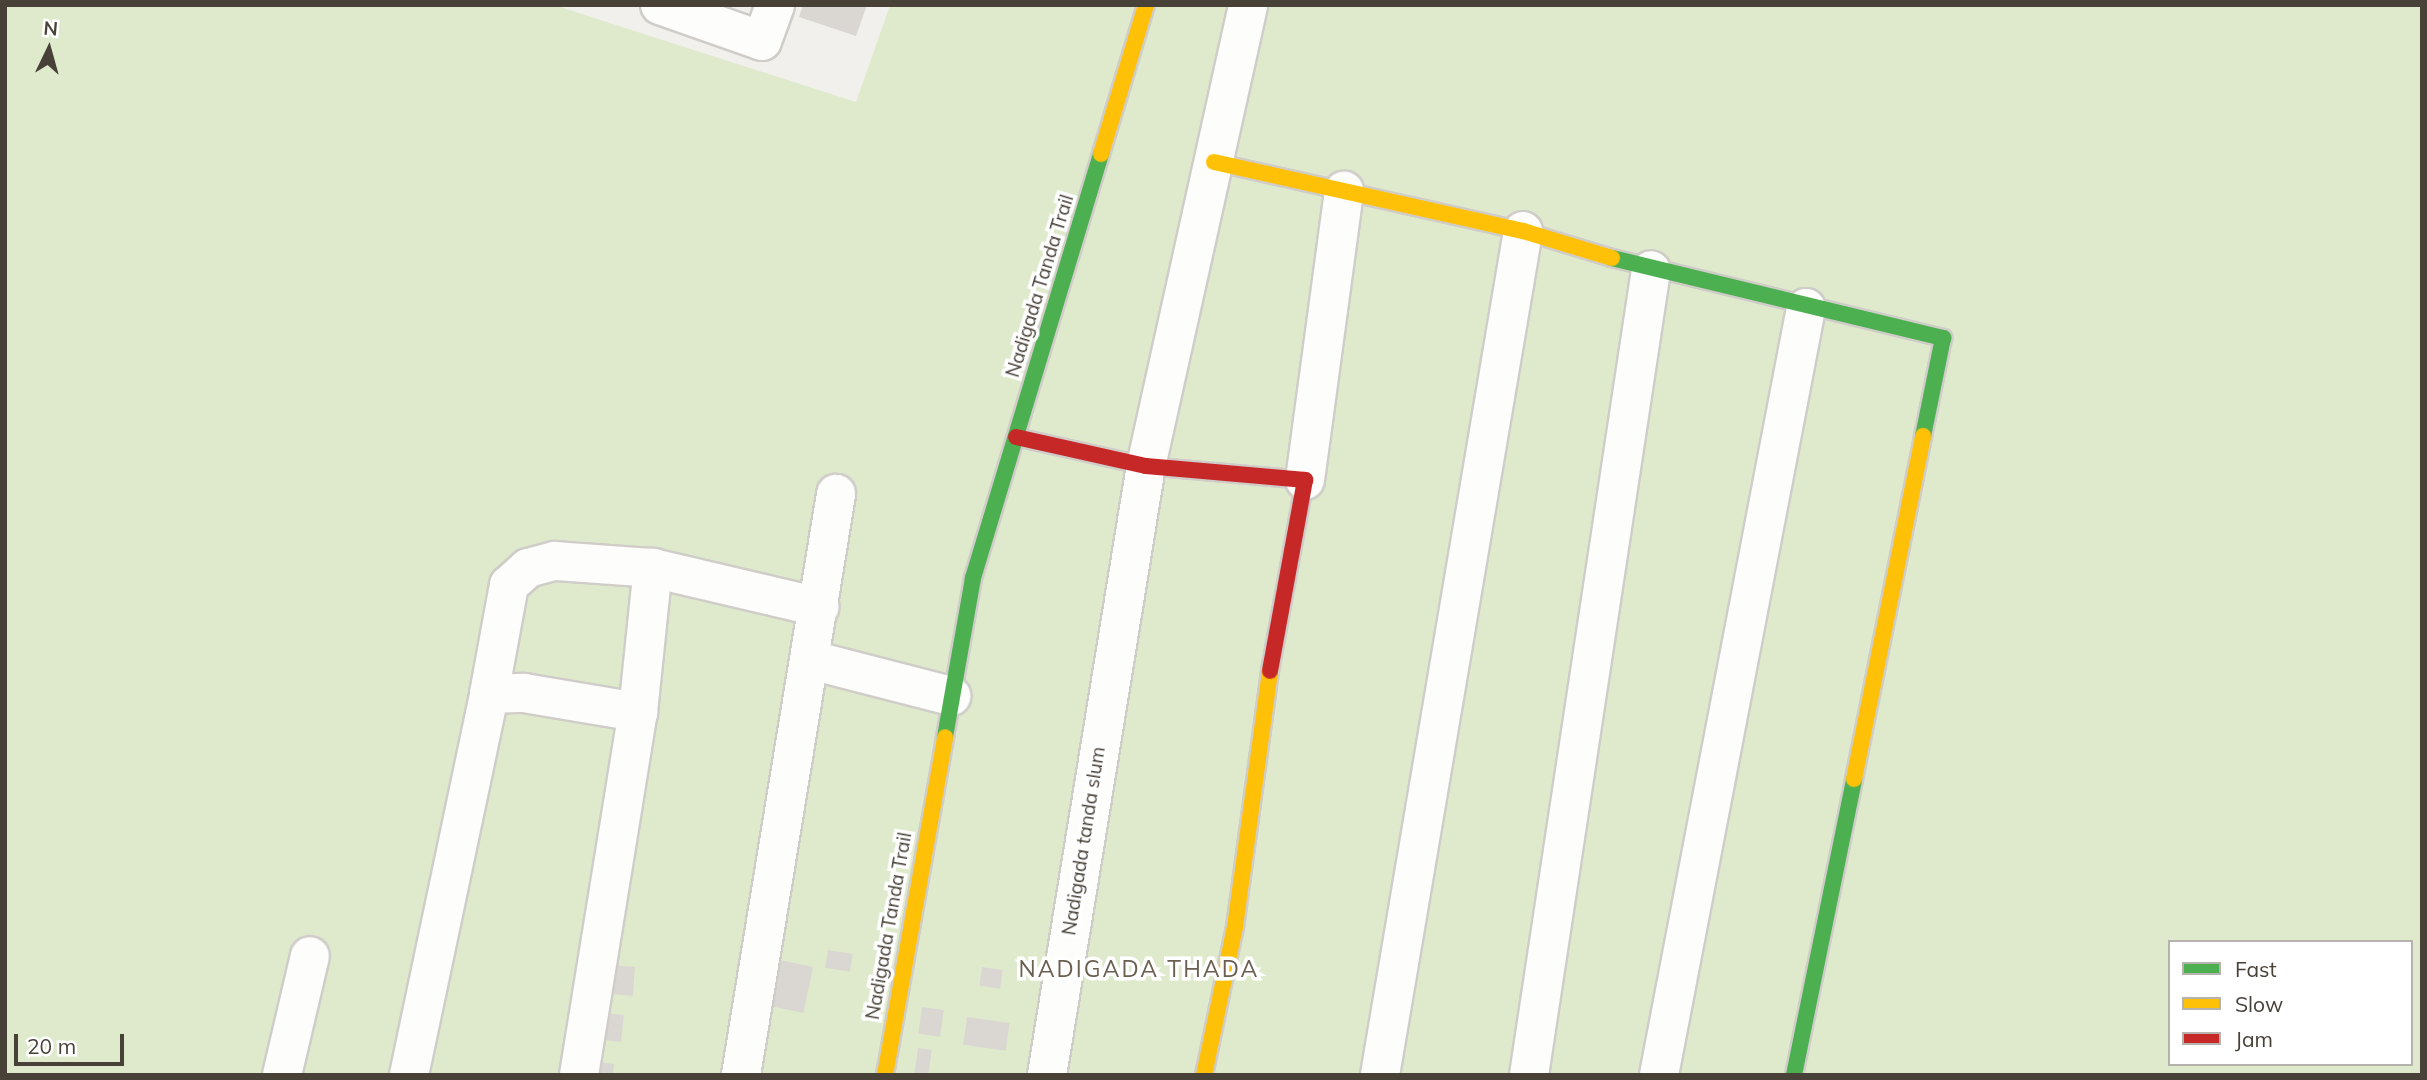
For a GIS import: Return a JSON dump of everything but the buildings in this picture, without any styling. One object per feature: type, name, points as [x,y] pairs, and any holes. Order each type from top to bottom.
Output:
[{"type":"street","points":[[660,5],[762,41],[775,5]]},
{"type":"street","name":"Nadigada Tanda Trail","points":[[885,1075],[973,578],[1146,5]]},
{"type":"street","name":"Nadigada tanda slum","points":[[1047,1075],[1146,466],[1248,5]]},
{"type":"street","points":[[1214,162],[1523,231],[1651,270],[1943,338],[1794,1075]]},
{"type":"street","points":[[1204,1075],[1235,927],[1276,628],[1305,480],[1344,191]]},
{"type":"street","points":[[1380,1075],[1523,231]]},
{"type":"street","points":[[1529,1075],[1651,270]]},
{"type":"street","points":[[1659,1075],[1806,308]]},
{"type":"street","points":[[1016,437],[1146,466],[1305,480]]},
{"type":"street","points":[[741,1075],[811,660],[836,494]]},
{"type":"street","points":[[408,1075],[489,694],[509,586],[528,568],[555,561],[653,568],[819,607]]},
{"type":"street","points":[[579,1075],[638,712],[653,568]]},
{"type":"street","points":[[811,660],[951,696]]},
{"type":"street","points":[[489,694],[524,693],[638,712]]},
{"type":"street","points":[[282,1075],[310,956]]},
{"type":"green space","points":[[5,5],[554,5],[856,102],[890,5],[2422,5],[2422,1075],[5,1075]]},
{"type":"traffic: fast","points":[[945,737],[973,578],[1101,154]]},
{"type":"traffic: fast","points":[[1612,258],[1943,338],[1923,436]]},
{"type":"traffic: fast","points":[[1794,1075],[1854,779]]},
{"type":"traffic: slow","points":[[1101,154],[1146,5]]},
{"type":"traffic: slow","points":[[1214,162],[1523,231],[1612,258]]},
{"type":"traffic: slow","points":[[1854,779],[1923,436]]},
{"type":"traffic: slow","points":[[1204,1075],[1235,927],[1270,671]]},
{"type":"traffic: slow","points":[[885,1075],[945,737]]},
{"type":"traffic: jam","points":[[1016,437],[1146,466],[1305,480],[1270,671]]},
{"type":"district","name":"NADIGADA THADA","points":[[1139,969]]}]
